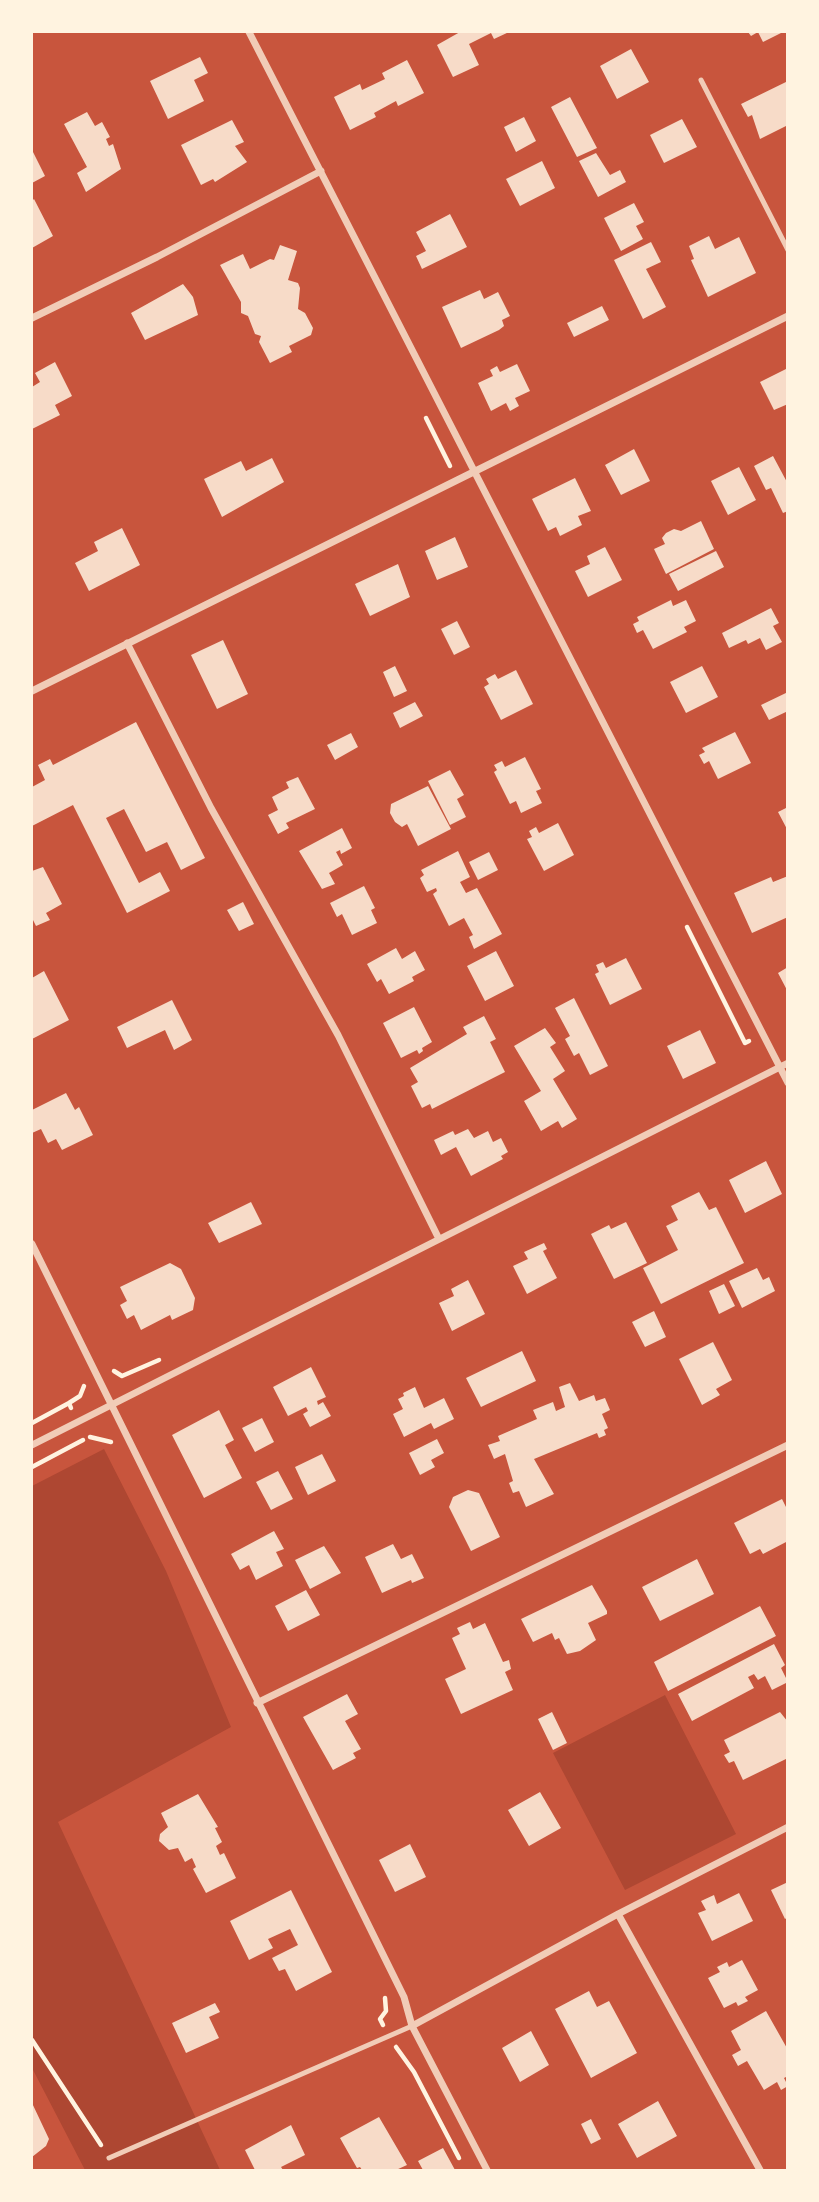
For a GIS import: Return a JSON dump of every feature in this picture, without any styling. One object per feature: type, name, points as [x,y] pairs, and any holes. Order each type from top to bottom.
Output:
[{"type":"street","points":[[249,32],[475,473],[784,1065],[788,1083]]},
{"type":"street","points":[[32,318],[157,257],[321,171]]},
{"type":"street","points":[[32,691],[788,316]]},
{"type":"street","points":[[127,643],[211,808],[338,1035],[439,1237]]},
{"type":"street","points":[[32,1445],[784,1065]]},
{"type":"street","points":[[32,1244],[404,1997],[412,2026],[487,2171]]},
{"type":"street","points":[[257,1703],[788,1445]]},
{"type":"street","points":[[412,2026],[618,1914],[788,1827]]},
{"type":"street","points":[[618,1914],[760,2171]]},
{"type":"lane","points":[[701,80],[788,250]]},
{"type":"lane","points":[[109,2158],[412,2026]]},
{"type":"path","points":[[32,1423],[80,1396],[84,1384],[82,1377],[93,1365],[107,1357],[116,1373],[122,1376],[166,1357]]},
{"type":"path","points":[[69,1403],[84,1440]]},
{"type":"path","points":[[32,1467],[92,1435],[115,1443]]},
{"type":"path","points":[[384,1990],[386,2011],[380,2019],[389,2037],[414,2072],[466,2171]]},
{"type":"path","points":[[32,2040],[109,2158]]},
{"type":"shaded area","points":[[104,1449],[166,1571],[231,1727],[58,1822],[220,2170],[85,2170],[32,2068],[32,1486]]},
{"type":"shaded area","points":[[665,1695],[736,1834],[625,1890],[553,1753]]},
{"type":"building","points":[[460,32],[509,32],[494,39],[491,33],[469,44],[479,65],[453,77],[437,45]]},
{"type":"building","points":[[758,32],[783,32],[763,42]]},
{"type":"building","points":[[631,49],[649,82],[617,99],[600,66]]},
{"type":"building","points":[[200,57],[208,73],[194,80],[204,101],[168,119],[150,81]]},
{"type":"building","points":[[407,60],[424,93],[398,106],[396,101],[374,113],[376,117],[350,130],[334,97],[360,84],[362,90],[385,79],[382,73]]},
{"type":"building","points":[[788,81],[788,125],[760,139],[752,115],[748,117],[741,104]]},
{"type":"building","points":[[570,97],[597,148],[577,157],[551,107]]},
{"type":"building","points":[[87,112],[95,126],[102,122],[110,137],[106,139],[109,146],[113,144],[121,169],[86,192],[77,173],[87,167],[64,124]]},
{"type":"building","points":[[524,117],[536,141],[516,152],[504,127]]},
{"type":"building","points":[[682,119],[697,147],[664,163],[650,135]]},
{"type":"building","points":[[232,120],[244,142],[235,146],[247,162],[215,182],[213,179],[201,185],[181,145]]},
{"type":"building","points":[[32,150],[45,176],[32,183]]},
{"type":"building","points":[[596,153],[610,175],[620,170],[626,182],[598,197],[579,161]]},
{"type":"building","points":[[542,161],[555,188],[520,206],[506,179]]},
{"type":"building","points":[[34,199],[53,236],[32,248],[32,201]]},
{"type":"building","points":[[634,203],[644,222],[636,226],[643,239],[621,251],[604,218]]},
{"type":"building","points":[[450,214],[467,247],[422,269],[416,256],[426,251],[416,232]]},
{"type":"building","points":[[709,236],[715,249],[739,237],[756,273],[708,297],[691,260],[694,259],[689,246]]},
{"type":"building","points":[[651,242],[661,262],[646,269],[666,307],[643,319],[614,260]]},
{"type":"building","points":[[280,245],[297,251],[288,280],[298,283],[298,309],[305,313],[313,328],[311,335],[289,346],[292,352],[270,363],[259,342],[261,336],[255,334],[248,316],[241,313],[241,302],[220,265],[243,254],[250,269],[270,259],[274,260]]},
{"type":"building","points":[[183,284],[193,297],[198,315],[145,340],[131,313]]},
{"type":"building","points":[[480,290],[484,299],[498,292],[510,316],[502,320],[504,326],[499,330],[461,348],[442,307]]},
{"type":"building","points":[[602,306],[609,320],[574,337],[567,323]]},
{"type":"building","points":[[55,362],[72,396],[55,405],[60,415],[32,429],[32,387],[40,382],[35,373]]},
{"type":"building","points":[[517,364],[530,391],[515,398],[519,406],[510,411],[506,403],[491,411],[478,383],[493,376],[490,370],[497,366],[500,372]]},
{"type":"building","points":[[788,368],[788,404],[774,410],[760,382]]},
{"type":"building","points":[[634,449],[650,481],[621,495],[605,465]]},
{"type":"building","points":[[773,456],[788,484],[788,511],[783,513],[771,488],[766,490],[754,466]]},
{"type":"building","points":[[272,458],[284,482],[222,517],[204,479],[241,461],[246,471]]},
{"type":"building","points":[[739,467],[756,500],[728,515],[711,481]]},
{"type":"building","points":[[575,478],[591,511],[578,516],[582,525],[560,536],[556,527],[548,531],[532,499]]},
{"type":"building","points":[[701,521],[714,549],[666,574],[654,549],[665,544],[662,538],[666,533],[674,529],[681,531]]},
{"type":"building","points":[[122,528],[140,565],[89,591],[75,563],[98,551],[94,542]]},
{"type":"building","points":[[455,537],[468,567],[437,580],[425,551]]},
{"type":"building","points":[[605,547],[622,580],[588,597],[575,571],[590,564],[587,556]]},
{"type":"building","points":[[716,551],[724,567],[678,591],[669,574]]},
{"type":"building","points":[[398,564],[410,597],[370,616],[355,584]]},
{"type":"building","points":[[671,600],[673,606],[686,600],[696,621],[684,627],[687,632],[653,649],[643,630],[637,633],[633,624],[639,621],[637,617]]},
{"type":"building","points":[[771,608],[779,623],[773,626],[782,642],[766,650],[760,638],[748,644],[746,640],[729,648],[722,633]]},
{"type":"building","points":[[457,621],[470,647],[454,655],[441,629]]},
{"type":"building","points":[[223,640],[248,694],[217,709],[191,655]]},
{"type":"building","points":[[395,666],[407,691],[394,697],[383,672]]},
{"type":"building","points":[[702,666],[718,697],[686,713],[670,682]]},
{"type":"building","points":[[516,670],[533,704],[501,720],[484,687],[489,684],[486,679],[495,674],[498,679]]},
{"type":"building","points":[[788,692],[788,711],[769,720],[761,705]]},
{"type":"building","points":[[415,702],[423,716],[400,728],[393,713]]},
{"type":"building","points":[[136,722],[205,858],[181,870],[167,842],[146,852],[124,809],[106,818],[139,883],[160,872],[170,891],[127,913],[73,805],[32,826],[32,787],[45,780],[38,765],[50,759],[53,765]]},
{"type":"building","points":[[735,732],[751,763],[718,779],[709,761],[704,764],[699,755],[705,752],[702,748]]},
{"type":"building","points":[[351,733],[358,747],[335,760],[327,745]]},
{"type":"building","points":[[525,757],[541,789],[536,791],[542,803],[521,813],[516,801],[510,804],[494,772],[497,770],[494,765],[502,761],[505,767]]},
{"type":"building","points":[[450,770],[464,795],[457,799],[466,817],[450,825],[428,781]]},
{"type":"building","points":[[298,777],[315,809],[286,823],[289,828],[278,834],[268,815],[278,810],[272,797],[289,788],[286,782]]},
{"type":"building","points":[[428,786],[451,829],[418,846],[407,824],[402,827],[395,822],[390,813],[391,804]]},
{"type":"building","points":[[788,807],[788,831],[778,812]]},
{"type":"building","points":[[558,823],[574,855],[544,871],[527,839],[532,837],[529,831],[536,827],[539,833]]},
{"type":"building","points":[[342,828],[352,848],[341,854],[340,850],[336,852],[343,865],[329,873],[335,884],[322,889],[299,851]]},
{"type":"building","points":[[458,851],[470,877],[460,882],[466,893],[477,888],[502,934],[474,949],[469,937],[473,935],[464,918],[449,926],[433,894],[437,891],[436,888],[427,892],[420,878],[424,875],[421,870]]},
{"type":"building","points":[[489,852],[498,870],[478,880],[469,862]]},
{"type":"building","points":[[43,867],[62,904],[46,913],[50,920],[36,926],[32,918],[32,871]]},
{"type":"building","points":[[788,876],[788,917],[752,933],[734,893],[771,877],[773,882]]},
{"type":"building","points":[[364,886],[375,908],[371,910],[377,923],[352,935],[342,914],[337,917],[330,903]]},
{"type":"building","points":[[243,902],[254,924],[239,931],[227,910]]},
{"type":"building","points":[[396,948],[402,959],[415,951],[425,970],[412,977],[414,981],[389,994],[381,979],[377,982],[367,964]]},
{"type":"building","points":[[496,951],[514,986],[485,1001],[467,966]]},
{"type":"building","points":[[626,958],[642,989],[610,1005],[595,974],[599,972],[596,965],[603,962],[606,968]]},
{"type":"building","points":[[788,967],[788,992],[778,973]]},
{"type":"building","points":[[44,971],[69,1020],[32,1039],[32,978]]},
{"type":"building","points":[[574,998],[608,1066],[590,1075],[579,1053],[574,1056],[565,1039],[570,1036],[555,1008]]},
{"type":"building","points":[[172,1000],[192,1040],[174,1050],[165,1030],[127,1048],[117,1027]]},
{"type":"building","points":[[414,1007],[432,1042],[422,1048],[423,1051],[419,1054],[417,1050],[401,1058],[383,1023]]},
{"type":"building","points":[[484,1016],[496,1039],[490,1042],[505,1072],[432,1109],[430,1104],[422,1108],[411,1086],[418,1082],[410,1068],[467,1034],[463,1027]]},
{"type":"building","points":[[545,1028],[556,1043],[550,1047],[565,1071],[553,1079],[577,1119],[562,1128],[558,1121],[541,1131],[524,1101],[541,1091],[514,1046]]},
{"type":"building","points":[[700,1030],[716,1063],[683,1079],[667,1046]]},
{"type":"building","points":[[66,1093],[75,1110],[79,1107],[93,1135],[62,1150],[56,1139],[48,1143],[41,1129],[32,1133],[32,1110]]},
{"type":"building","points":[[468,1129],[474,1138],[488,1131],[493,1142],[501,1138],[508,1152],[501,1156],[503,1159],[471,1176],[456,1147],[441,1155],[434,1140],[453,1131],[455,1135]]},
{"type":"building","points":[[766,1161],[782,1194],[745,1213],[729,1180]]},
{"type":"building","points":[[699,1192],[709,1210],[716,1207],[744,1263],[661,1304],[643,1268],[678,1250],[666,1226],[678,1220],[671,1206]]},
{"type":"building","points":[[251,1202],[262,1224],[219,1243],[208,1223]]},
{"type":"building","points":[[626,1222],[647,1263],[614,1279],[591,1234],[609,1225],[611,1229]]},
{"type":"building","points":[[544,1243],[547,1249],[543,1251],[557,1278],[527,1294],[513,1266],[528,1259],[524,1252]]},
{"type":"building","points":[[170,1263],[181,1269],[195,1298],[193,1310],[172,1320],[170,1315],[141,1330],[134,1315],[127,1319],[120,1305],[127,1301],[120,1287]]},
{"type":"building","points":[[757,1268],[763,1280],[769,1277],[775,1291],[742,1308],[729,1281]]},
{"type":"building","points":[[468,1280],[485,1314],[452,1331],[439,1303],[454,1296],[451,1289]]},
{"type":"building","points":[[724,1284],[735,1306],[719,1314],[709,1291]]},
{"type":"building","points":[[654,1311],[666,1337],[645,1347],[632,1322]]},
{"type":"building","points":[[713,1342],[732,1380],[716,1389],[720,1395],[702,1405],[679,1359]]},
{"type":"building","points":[[522,1351],[536,1381],[481,1407],[466,1378]]},
{"type":"building","points":[[311,1367],[326,1397],[317,1401],[318,1405],[323,1402],[331,1416],[310,1427],[303,1414],[308,1411],[306,1407],[288,1416],[273,1387]]},
{"type":"building","points":[[570,1383],[579,1401],[594,1395],[596,1401],[605,1398],[610,1410],[602,1414],[608,1428],[604,1430],[606,1435],[599,1438],[597,1433],[534,1459],[554,1494],[526,1507],[519,1491],[513,1493],[509,1483],[513,1481],[505,1454],[494,1459],[488,1445],[500,1441],[498,1436],[537,1419],[533,1410],[553,1402],[556,1411],[565,1407],[559,1387]]},
{"type":"building","points":[[415,1387],[424,1408],[444,1398],[454,1419],[434,1429],[431,1423],[404,1437],[393,1414],[403,1409],[398,1399]]},
{"type":"building","points":[[219,1410],[234,1440],[225,1445],[242,1478],[204,1498],[172,1435]]},
{"type":"building","points":[[262,1418],[274,1442],[255,1452],[242,1428]]},
{"type":"building","points":[[437,1439],[444,1453],[431,1460],[435,1467],[420,1475],[409,1453]]},
{"type":"building","points":[[322,1454],[336,1481],[308,1495],[295,1467]]},
{"type":"building","points":[[278,1471],[293,1499],[271,1510],[256,1482]]},
{"type":"building","points":[[468,1490],[479,1493],[500,1537],[471,1551],[449,1507],[453,1497]]},
{"type":"building","points":[[782,1499],[788,1511],[788,1541],[763,1554],[760,1549],[750,1554],[734,1523]]},
{"type":"building","points":[[274,1531],[284,1549],[276,1552],[283,1566],[256,1580],[249,1565],[240,1570],[231,1554]]},
{"type":"building","points":[[393,1544],[401,1559],[412,1554],[424,1578],[412,1583],[411,1580],[382,1593],[365,1557]]},
{"type":"building","points":[[324,1546],[341,1573],[310,1589],[295,1560]]},
{"type":"building","points":[[697,1559],[714,1594],[660,1621],[642,1587]]},
{"type":"building","points":[[592,1585],[607,1611],[607,1614],[588,1623],[596,1640],[580,1651],[567,1654],[559,1638],[555,1640],[552,1633],[533,1642],[521,1619]]},
{"type":"building","points":[[306,1590],[320,1615],[288,1631],[275,1606]]},
{"type":"building","points":[[760,1606],[776,1636],[668,1691],[654,1662]]},
{"type":"building","points":[[470,1622],[473,1629],[485,1623],[503,1662],[509,1660],[511,1669],[505,1672],[513,1690],[461,1714],[445,1679],[466,1669],[452,1638],[460,1634],[457,1628]]},
{"type":"building","points":[[774,1644],[785,1665],[781,1668],[788,1682],[772,1690],[765,1676],[758,1680],[754,1674],[748,1677],[754,1688],[692,1721],[678,1694]]},
{"type":"building","points":[[347,1694],[358,1714],[345,1721],[361,1749],[353,1753],[356,1758],[333,1770],[303,1717]]},
{"type":"building","points":[[552,1712],[567,1743],[553,1750],[538,1719]]},
{"type":"building","points":[[780,1712],[788,1722],[788,1758],[743,1780],[734,1761],[729,1763],[724,1755],[730,1752],[724,1740]]},
{"type":"building","points":[[540,1792],[561,1828],[529,1846],[508,1810]]},
{"type":"building","points":[[198,1794],[218,1827],[215,1828],[222,1842],[216,1846],[220,1855],[224,1853],[236,1878],[206,1893],[193,1869],[196,1867],[192,1858],[185,1862],[178,1848],[169,1850],[159,1841],[160,1834],[168,1827],[161,1813]]},
{"type":"building","points":[[410,1844],[426,1877],[395,1892],[379,1860]]},
{"type":"building","points":[[788,1882],[788,1917],[785,1919],[771,1890]]},
{"type":"building","points":[[291,1890],[332,1972],[296,1991],[285,1969],[279,1971],[272,1958],[298,1945],[290,1929],[268,1939],[273,1948],[249,1960],[230,1921]]},
{"type":"building","points":[[739,1893],[753,1921],[712,1941],[698,1913],[706,1910],[701,1901],[714,1895],[717,1904]]},
{"type":"building","points":[[742,1960],[758,1990],[745,1997],[748,2001],[738,2006],[736,2002],[724,2008],[708,1978],[720,1972],[717,1967],[727,1962],[729,1967]]},
{"type":"building","points":[[589,1991],[597,2007],[609,2001],[637,2053],[591,2078],[555,2009]]},
{"type":"building","points":[[215,2003],[220,2012],[209,2017],[219,2038],[186,2053],[172,2023]]},
{"type":"building","points":[[766,2011],[788,2050],[788,2076],[784,2078],[788,2086],[781,2090],[777,2082],[764,2090],[747,2061],[738,2066],[732,2055],[741,2050],[731,2031]]},
{"type":"building","points":[[531,2031],[549,2065],[520,2082],[502,2048]]},
{"type":"building","points":[[658,2101],[677,2136],[637,2158],[618,2124]]},
{"type":"building","points":[[32,2103],[49,2139],[46,2146],[32,2157]]},
{"type":"building","points":[[379,2117],[407,2165],[396,2170],[362,2170],[357,2168],[340,2138]]},
{"type":"building","points":[[591,2119],[601,2139],[591,2144],[581,2124]]},
{"type":"building","points":[[291,2125],[305,2155],[281,2167],[283,2170],[255,2170],[245,2150]]},
{"type":"building","points":[[443,2148],[455,2170],[423,2170],[418,2161]]}]
